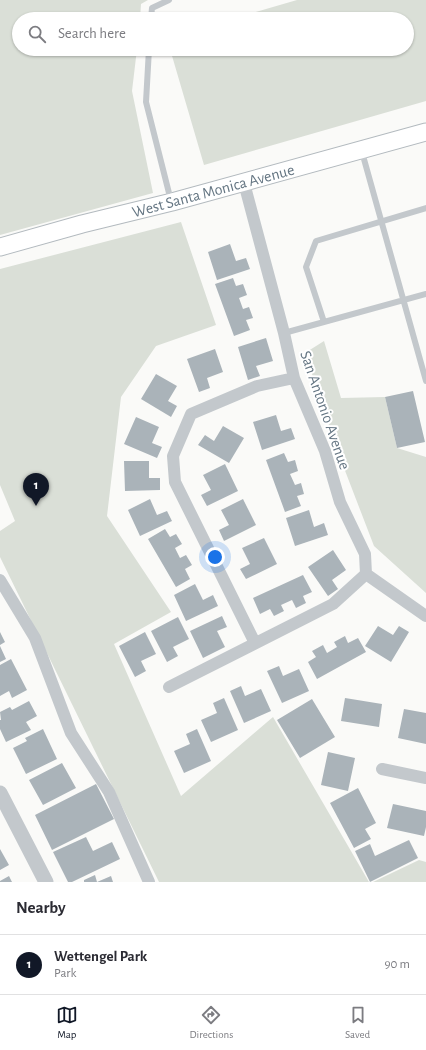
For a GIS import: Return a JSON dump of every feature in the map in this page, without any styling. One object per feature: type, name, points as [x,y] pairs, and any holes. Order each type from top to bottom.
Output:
[{"type":"main road","name":"West Santa Monica Avenue","points":[[0,246],[244,183],[426,132]]},
{"type":"street","name":"San Antonio Avenue","points":[[244,183],[284,333],[294,378],[325,451],[340,502],[365,554],[366,574]]},
{"type":"street","points":[[255,643],[175,482],[173,456],[191,414],[257,386],[294,378]]},
{"type":"street","points":[[169,687],[333,604],[366,574],[426,616]]},
{"type":"street","points":[[0,580],[35,638],[71,733],[109,792],[149,882]]},
{"type":"street","points":[[382,769],[426,778]]},
{"type":"street","points":[[0,793],[46,882]]},
{"type":"lane","points":[[152,12],[152,8],[169,0]]},
{"type":"lane","points":[[149,56],[146,102],[172,202]]},
{"type":"lane","points":[[362,150],[426,381]]},
{"type":"lane","points":[[324,322],[306,267],[316,241],[426,208]]},
{"type":"lane","points":[[284,333],[426,294]]},
{"type":"shaded area","points":[[0,0],[148,0],[141,4],[140,12],[12,12],[12,56],[136,56],[132,91],[153,193],[0,235]]},
{"type":"shaded area","points":[[297,0],[426,0],[426,101],[204,165],[172,56],[414,56],[414,12],[255,12]]},
{"type":"shaded area","points":[[181,222],[216,325],[156,346],[121,397],[107,516],[171,612],[114,644],[181,796],[273,717],[369,882],[159,882],[0,557],[0,531],[15,521],[0,485],[0,269]]},
{"type":"shaded area","points":[[324,341],[341,398],[385,397],[397,448],[426,457],[426,593],[374,546],[339,455],[305,353]]},
{"type":"shaded area","points":[[419,860],[426,862],[426,882],[373,882]]},
{"type":"building","points":[[230,244],[236,261],[246,258],[250,269],[217,280],[208,252]]},
{"type":"building","points":[[233,278],[236,286],[243,284],[247,295],[239,298],[243,309],[249,307],[253,318],[246,320],[250,330],[234,336],[215,284]]},
{"type":"building","points":[[266,338],[273,361],[256,366],[260,376],[248,380],[238,347]]},
{"type":"building","points":[[215,349],[223,372],[207,378],[210,388],[199,392],[187,359]]},
{"type":"building","points":[[156,374],[177,386],[168,401],[177,406],[171,417],[141,399]]},
{"type":"building","points":[[413,391],[425,442],[397,448],[385,397]]},
{"type":"building","points":[[276,415],[281,431],[291,428],[295,439],[262,450],[253,422]]},
{"type":"building","points":[[136,417],[159,427],[152,443],[162,447],[157,458],[124,444]]},
{"type":"building","points":[[223,426],[244,438],[229,463],[198,445],[205,435],[214,441]]},
{"type":"building","points":[[284,453],[288,462],[295,460],[298,471],[290,474],[295,485],[301,483],[304,494],[297,496],[301,506],[285,512],[266,460]]},
{"type":"building","points":[[124,461],[149,461],[149,478],[160,478],[160,490],[125,491]]},
{"type":"building","points":[[225,464],[238,491],[207,506],[201,495],[211,490],[203,475]]},
{"type":"building","points":[[150,499],[157,515],[167,511],[172,521],[140,536],[128,510]]},
{"type":"building","points":[[243,499],[256,525],[224,541],[219,530],[229,525],[221,510]]},
{"type":"building","points":[[309,510],[314,527],[324,523],[328,535],[295,546],[286,518]]},
{"type":"building","points":[[165,529],[170,537],[176,534],[182,544],[175,548],[180,558],[186,555],[192,565],[185,569],[190,579],[176,587],[148,539]]},
{"type":"building","points":[[264,538],[277,564],[246,579],[240,569],[250,564],[242,548]]},
{"type":"building","points":[[333,550],[346,570],[332,580],[338,589],[328,596],[308,567]]},
{"type":"building","points":[[303,575],[312,592],[303,596],[306,603],[296,608],[292,600],[281,605],[284,611],[274,616],[270,609],[260,614],[253,598]]},
{"type":"building","points":[[195,584],[203,600],[213,595],[218,606],[186,621],[174,595]]},
{"type":"building","points":[[222,616],[227,627],[217,631],[225,647],[203,658],[190,631]]},
{"type":"building","points":[[178,617],[189,639],[173,647],[178,656],[167,662],[151,631]]},
{"type":"building","points":[[378,626],[393,635],[399,626],[409,632],[391,662],[365,646]]},
{"type":"building","points":[[0,632],[5,642],[0,645]]},
{"type":"building","points":[[145,632],[156,654],[141,661],[146,671],[135,677],[119,646]]},
{"type":"building","points":[[345,636],[348,643],[358,638],[366,652],[317,679],[308,662],[316,657],[312,651],[323,645],[327,653],[337,647],[334,642]]},
{"type":"building","points":[[0,646],[6,659],[0,662]]},
{"type":"building","points":[[11,659],[27,690],[12,698],[9,691],[0,696],[0,665]]},
{"type":"building","points":[[279,666],[283,676],[299,669],[309,691],[282,703],[267,671]]},
{"type":"building","points":[[241,686],[245,696],[261,689],[271,711],[244,723],[230,691]]},
{"type":"building","points":[[224,698],[238,730],[211,742],[201,720],[217,713],[213,703]]},
{"type":"building","points":[[345,698],[382,704],[379,727],[341,721]]},
{"type":"building","points":[[312,699],[335,737],[300,758],[277,720]]},
{"type":"building","points":[[29,701],[37,716],[26,722],[31,730],[6,742],[0,729],[0,712],[10,707],[12,710]]},
{"type":"building","points":[[404,709],[426,713],[426,744],[398,738]]},
{"type":"building","points":[[43,729],[57,759],[26,774],[13,748],[27,741],[25,738]]},
{"type":"building","points":[[197,729],[211,761],[184,773],[174,751],[190,744],[186,734]]},
{"type":"building","points":[[328,752],[355,758],[348,791],[321,785]]},
{"type":"building","points":[[62,763],[76,788],[43,805],[29,780]]},
{"type":"building","points":[[96,784],[114,819],[52,850],[35,815]]},
{"type":"building","points":[[358,788],[376,823],[365,829],[371,839],[354,848],[330,803]]},
{"type":"building","points":[[393,804],[426,811],[426,827],[424,836],[387,828]]},
{"type":"building","points":[[86,837],[93,851],[112,842],[120,859],[72,882],[68,882],[53,852]]},
{"type":"building","points":[[409,840],[418,858],[370,882],[355,851],[370,844],[375,856]]},
{"type":"building","points":[[0,849],[9,865],[0,870]]},
{"type":"building","points":[[95,875],[97,882],[84,882],[84,880]]},
{"type":"building","points":[[9,876],[12,882],[0,882],[0,881]]},
{"type":"building","points":[[111,876],[113,882],[97,882]]},
{"type":"place","name":"Wettengel Park","points":[[36,506]]}]
